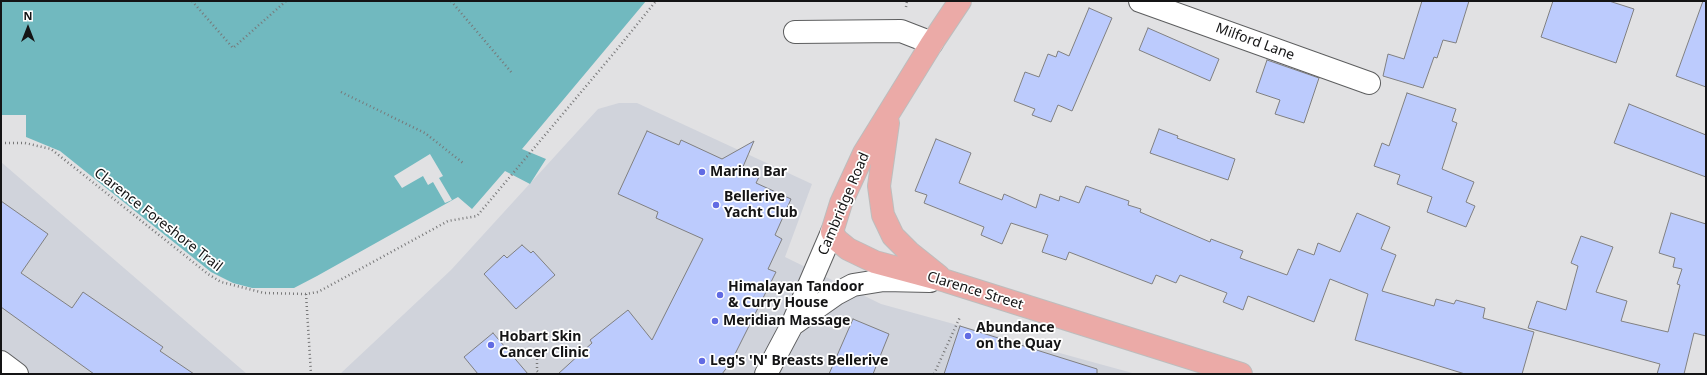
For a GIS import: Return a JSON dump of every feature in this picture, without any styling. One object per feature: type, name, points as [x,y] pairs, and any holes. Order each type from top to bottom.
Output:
[{"type":"main road","name":"Cambridge Road","points":[[832,232],[841,203],[864,153],[932,42],[960,1]]},
{"type":"main road","points":[[889,112],[879,186],[882,215],[893,236],[946,281]]},
{"type":"main road","name":"Clarence Street","points":[[832,232],[843,246],[860,256],[875,262],[946,281],[1241,374]]},
{"type":"street","name":"Milford Lane","points":[[1140,1],[1369,83]]},
{"type":"street","points":[[795,32],[901,31],[932,42]]},
{"type":"street","name":"Cambridge Road","points":[[766,374],[792,325],[832,232]]},
{"type":"street","points":[[792,325],[836,294],[853,285],[884,280],[946,281]]},
{"type":"street","points":[[1,362],[17,374]]},
{"type":"path","points":[[192,1],[233,48],[286,1]]},
{"type":"path","points":[[451,1],[512,73]]},
{"type":"path","name":"Clarence Foreshore Trail","points":[[1,143],[25,143],[51,149],[208,274],[221,282],[264,293],[306,294],[318,292],[448,221],[477,216],[656,1]]},
{"type":"path","points":[[341,92],[425,133],[463,163]]},
{"type":"path","points":[[306,294],[311,374]]},
{"type":"path","points":[[934,374],[960,317]]},
{"type":"path","points":[[537,359],[537,371],[540,374]]},
{"type":"shaded area","points":[[619,103],[637,103],[812,184],[785,257],[881,304],[1136,374],[340,374],[451,270],[598,109]]},
{"type":"shaded area","points":[[1,162],[247,374],[1,374]]},
{"type":"water","points":[[1,1],[646,1],[522,149],[546,159],[530,184],[505,171],[472,209],[458,197],[294,288],[252,288],[233,283],[211,272],[60,151],[26,137],[26,115],[1,115]]},
{"type":"pier","points":[[430,154],[443,176],[439,178],[452,200],[445,203],[433,182],[428,185],[423,176],[402,188],[394,176]]},
{"type":"building","points":[[1422,1],[1469,1],[1456,43],[1443,40],[1437,58],[1434,57],[1423,88],[1383,76],[1388,54],[1404,59]]},
{"type":"building","points":[[1553,1],[1609,1],[1634,9],[1616,63],[1541,37]]},
{"type":"building","points":[[1703,1],[1706,1],[1706,87],[1676,76]]},
{"type":"building","points":[[1089,8],[1112,18],[1072,111],[1058,105],[1051,122],[1032,115],[1035,109],[1014,101],[1025,72],[1039,77],[1048,54],[1056,57],[1058,51],[1069,56]]},
{"type":"building","points":[[1148,28],[1219,59],[1210,81],[1139,50]]},
{"type":"building","points":[[1267,60],[1319,78],[1304,123],[1275,114],[1280,100],[1256,92]]},
{"type":"building","points":[[1407,93],[1456,109],[1452,121],[1457,123],[1442,169],[1474,182],[1466,202],[1475,206],[1466,227],[1427,212],[1432,197],[1397,184],[1400,175],[1374,166],[1382,143],[1389,146]]},
{"type":"building","points":[[1629,104],[1706,135],[1706,177],[1614,143]]},
{"type":"building","points":[[1159,129],[1178,136],[1177,138],[1235,159],[1228,180],[1150,153]]},
{"type":"building","points":[[647,131],[679,145],[681,140],[722,159],[754,141],[742,169],[759,177],[756,183],[791,199],[775,235],[782,239],[768,269],[776,272],[731,362],[722,374],[558,374],[592,343],[590,340],[628,310],[652,340],[703,239],[656,218],[658,212],[618,194]]},
{"type":"building","points":[[936,139],[971,153],[959,183],[1002,200],[1004,194],[1036,208],[1040,194],[1059,201],[1060,196],[1079,203],[1086,186],[1129,201],[1128,205],[1141,209],[1140,212],[1210,242],[1211,239],[1243,251],[1240,258],[1287,275],[1298,249],[1314,255],[1318,243],[1340,252],[1357,213],[1390,227],[1381,249],[1396,255],[1382,291],[1434,306],[1436,299],[1454,304],[1456,300],[1485,308],[1483,318],[1534,332],[1522,374],[1465,374],[1355,340],[1368,294],[1330,279],[1314,322],[1248,296],[1243,310],[1223,302],[1227,293],[1180,275],[1176,283],[1156,275],[1152,284],[1069,252],[1066,260],[1042,252],[1048,235],[1011,223],[1002,244],[981,235],[984,227],[924,203],[927,195],[915,191]]},
{"type":"building","points":[[1,201],[48,234],[21,273],[72,308],[83,292],[163,347],[160,351],[194,374],[94,374],[1,307]]},
{"type":"building","points":[[1671,213],[1706,224],[1706,336],[1694,333],[1684,374],[1657,374],[1660,364],[1528,328],[1537,301],[1566,310],[1578,266],[1571,263],[1581,236],[1613,247],[1596,292],[1627,301],[1621,321],[1668,332],[1680,285],[1677,284],[1682,269],[1673,267],[1675,258],[1659,253]]},
{"type":"building","points":[[522,245],[531,253],[533,251],[555,275],[516,309],[484,274],[504,255],[507,258]]},
{"type":"building","points":[[853,319],[889,334],[873,374],[829,374]]},
{"type":"building","points":[[960,326],[1097,369],[1097,374],[944,374]]},
{"type":"building","name":"Hobart Skin Cancer Clinic","points":[[493,333],[528,374],[478,374],[464,357]]},
{"type":"place","name":"Marina Bar","points":[[702,172]]},
{"type":"place","name":"Bellerive Yacht Club","points":[[716,205]]},
{"type":"place","name":"Himalayan Tandoor & Curry House","points":[[720,295]]},
{"type":"place","name":"Meridian Massage","points":[[715,321]]},
{"type":"place","name":"Abundance on the Quay","points":[[968,336]]},
{"type":"place","name":"Hobart Skin Cancer Clinic","points":[[491,345]]},
{"type":"place","name":"Leg's 'N' Breasts Bellerive","points":[[702,361]]}]
